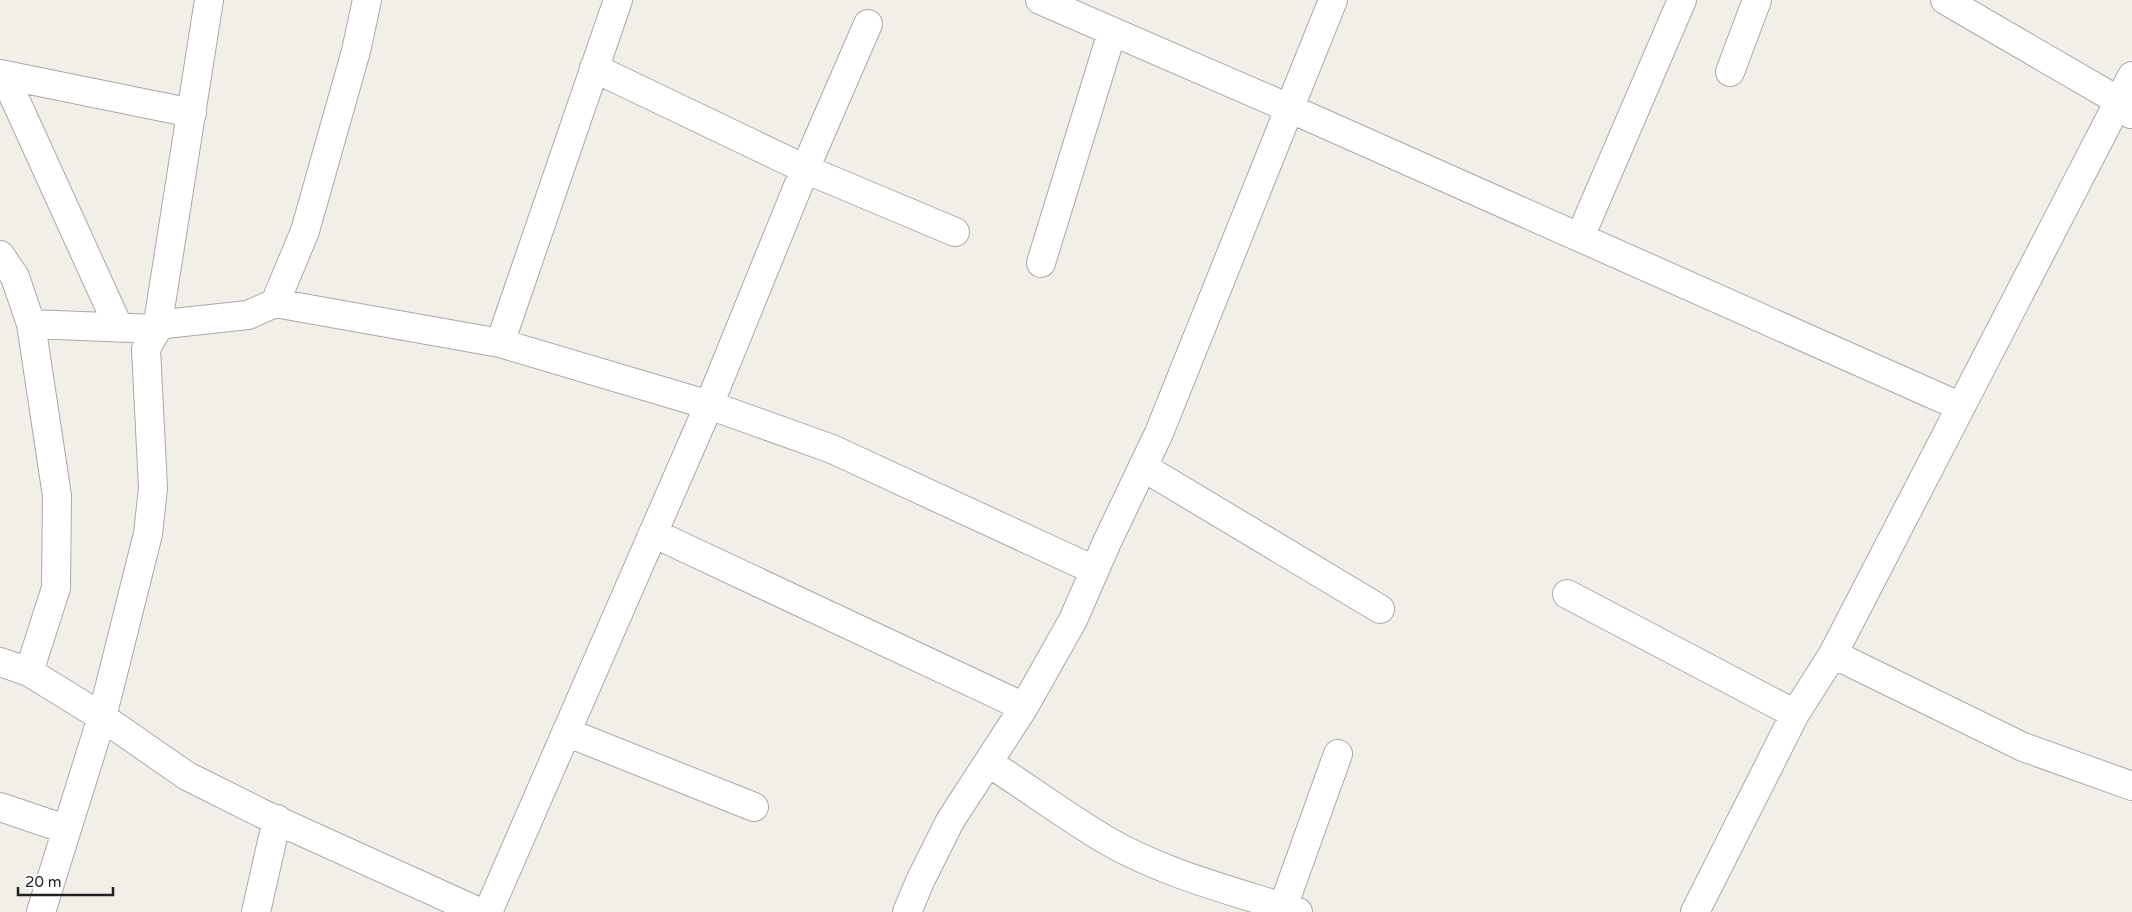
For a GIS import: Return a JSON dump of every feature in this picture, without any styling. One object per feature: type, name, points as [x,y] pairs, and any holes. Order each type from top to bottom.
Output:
[{"type":"street","points":[[41,912],[102,717],[148,534],[153,488],[146,349],[157,329],[209,0]]},
{"type":"street","points":[[275,303],[305,231],[356,51],[367,0]]},
{"type":"street","points":[[500,343],[618,0]]},
{"type":"street","points":[[1040,0],[1580,236],[1959,406]]},
{"type":"street","points":[[908,912],[950,821],[1024,707],[1073,620],[1094,570],[1159,432],[1333,0]]},
{"type":"street","points":[[1580,236],[1682,0]]},
{"type":"street","points":[[1730,72],[1757,0]]},
{"type":"street","points":[[1945,0],[2126,108]]},
{"type":"street","points":[[488,912],[709,405],[805,169],[868,24]]},
{"type":"street","points":[[1041,263],[1112,32]]},
{"type":"street","points":[[594,68],[805,169],[955,232]]},
{"type":"street","points":[[2,74],[192,113]]},
{"type":"street","points":[[2,74],[119,328]]},
{"type":"street","points":[[1694,912],[1795,714],[1833,654],[1959,406],[2126,108],[2132,76]]},
{"type":"street","points":[[0,255],[7,279],[31,324],[57,496],[56,588],[29,672]]},
{"type":"street","points":[[31,324],[157,329],[165,324],[248,315],[275,303],[500,343],[709,405],[832,449],[1094,570]]},
{"type":"street","points":[[1142,467],[1380,609]]},
{"type":"street","points":[[653,533],[1024,707]]},
{"type":"street","points":[[1567,594],[1795,714]]},
{"type":"street","points":[[1833,654],[2023,747],[2132,786]]},
{"type":"street","points":[[0,662],[29,672],[102,717],[187,776],[479,912]]},
{"type":"street","points":[[566,732],[754,807]]},
{"type":"street","points":[[989,763],[1107,840],[1135,854],[1169,869],[1290,910],[1338,754]]},
{"type":"street","points":[[0,807],[66,829]]},
{"type":"street","points":[[256,912],[277,819]]}]
